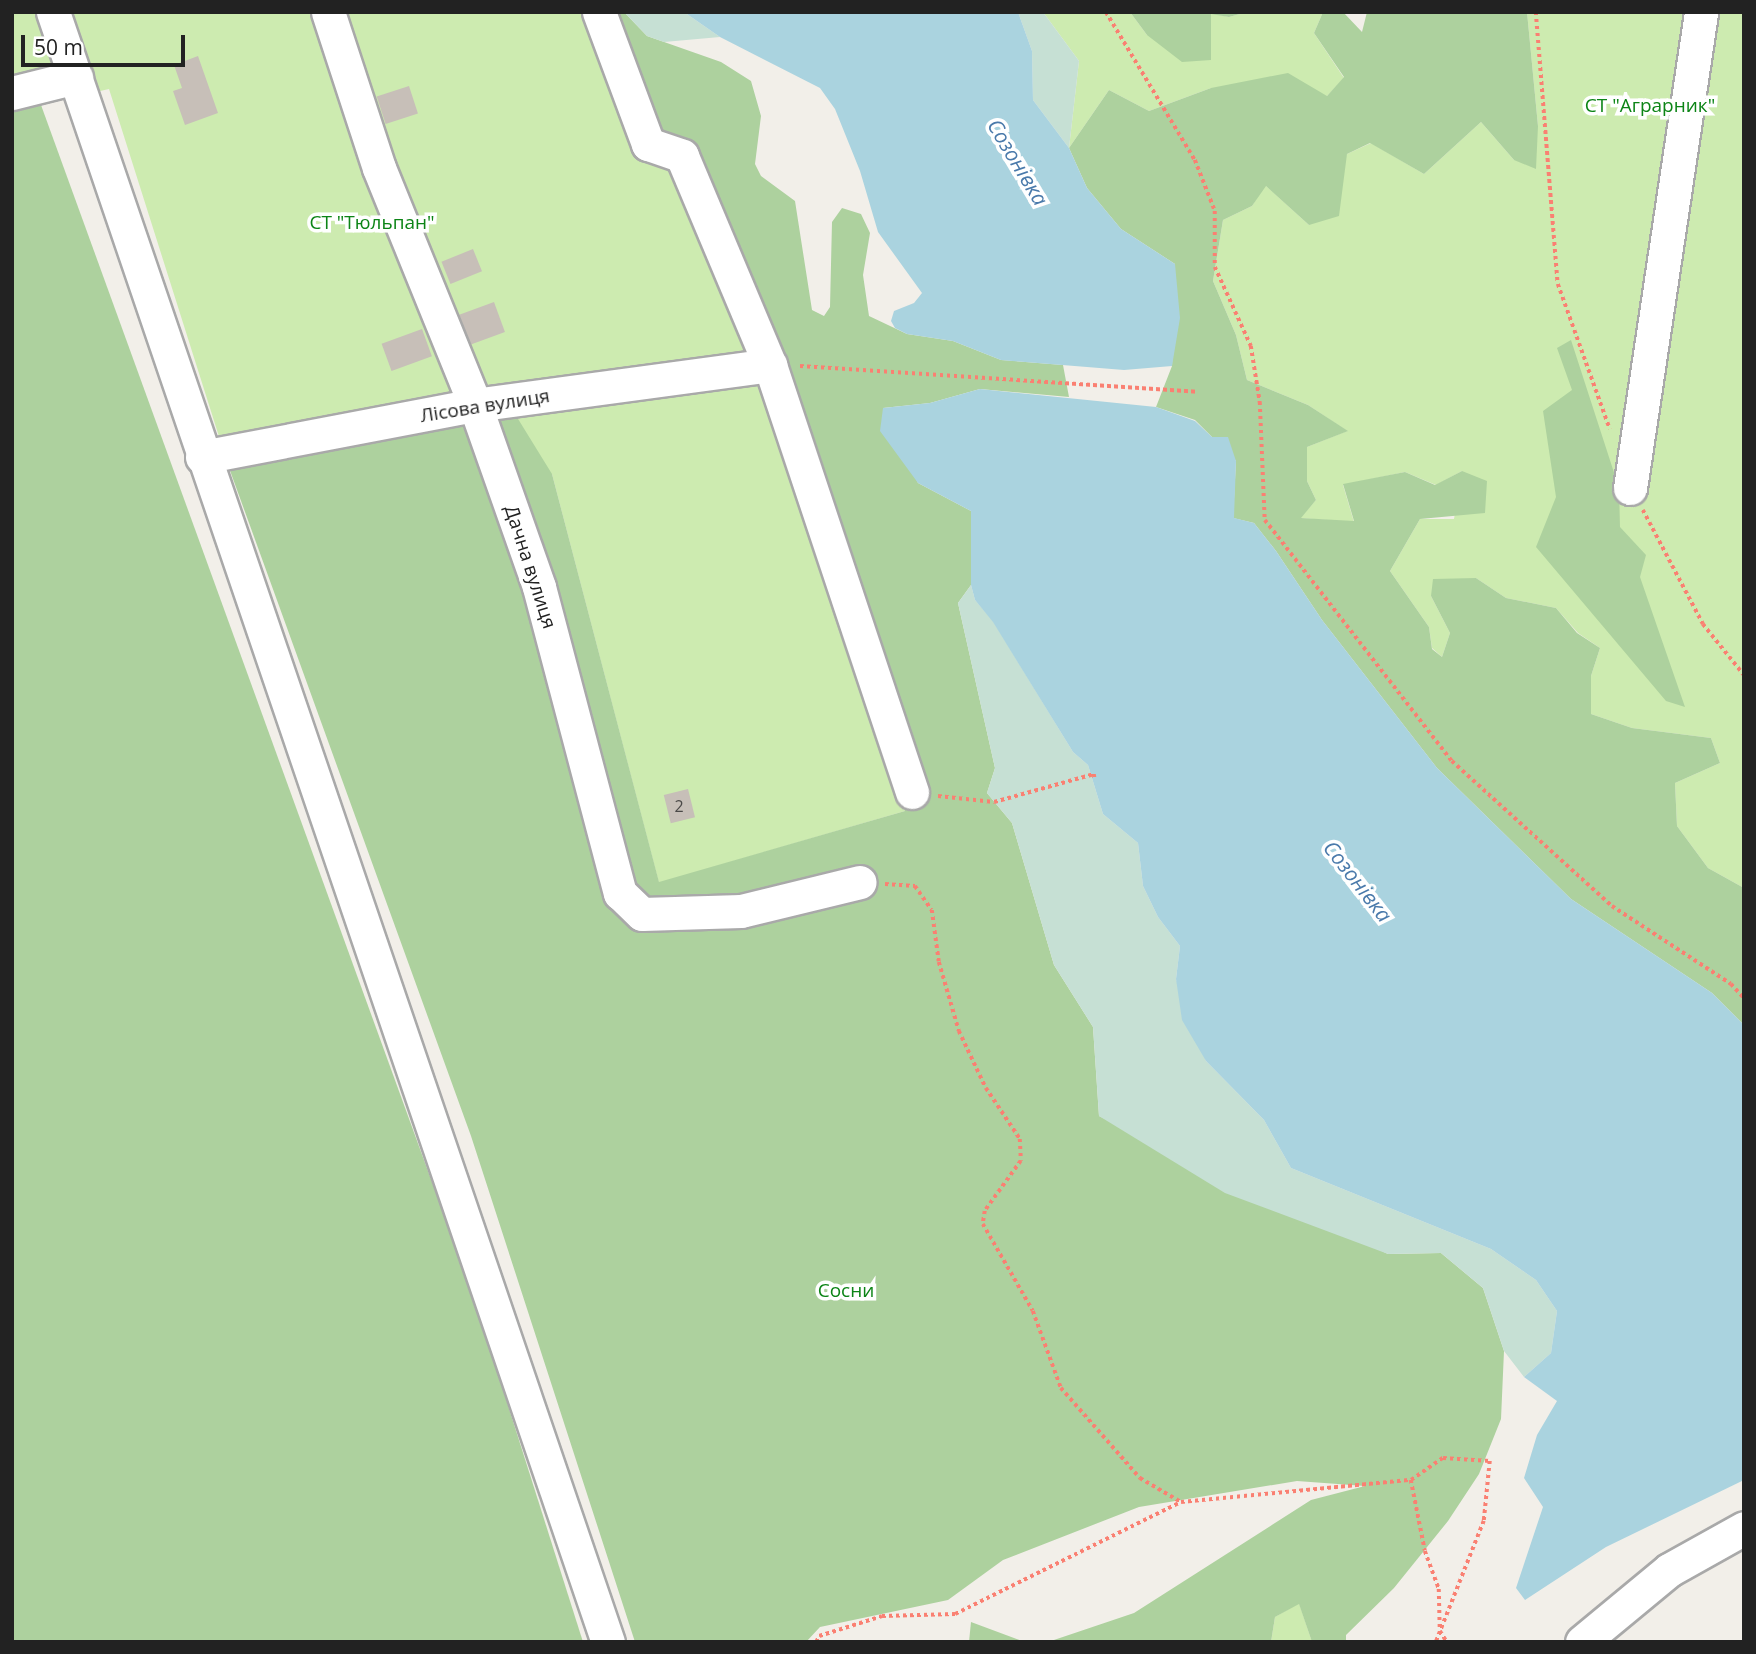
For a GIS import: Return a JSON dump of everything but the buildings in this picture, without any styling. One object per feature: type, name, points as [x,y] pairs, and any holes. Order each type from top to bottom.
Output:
[{"type":"street","points":[[53,12],[202,457],[608,1642]]},
{"type":"street","name":"Дачна вулиця","points":[[328,12],[379,167],[475,405],[539,587],[620,893],[642,914],[741,911],[860,882]]},
{"type":"street","points":[[599,12],[649,144],[682,156],[769,365],[912,792]]},
{"type":"street","points":[[1630,488],[1701,12]]},
{"type":"street","points":[[12,93],[76,77]]},
{"type":"street","name":"Лісова вулиця","points":[[202,457],[475,405],[769,365]]},
{"type":"street","points":[[1582,1642],[1669,1570],[1744,1528]]},
{"type":"path","points":[[1106,12],[1195,160],[1215,211],[1215,267],[1251,346],[1261,402],[1265,520],[1452,761],[1612,905],[1731,984],[1744,998]]},
{"type":"path","points":[[1536,12],[1558,284],[1612,437]]},
{"type":"path","points":[[769,365],[1197,392]]},
{"type":"path","points":[[1630,488],[1703,624],[1744,675]]},
{"type":"path","points":[[912,792],[994,802],[1094,774],[1095,780]]},
{"type":"path","points":[[860,882],[915,886],[932,910],[939,962],[960,1031],[986,1088],[1020,1139],[1021,1161],[985,1211],[983,1224],[1033,1311],[1061,1388],[1140,1478],[1181,1502]]},
{"type":"path","points":[[816,1642],[819,1636],[882,1616],[955,1614],[1181,1502],[1411,1480],[1443,1458],[1490,1461],[1484,1521],[1436,1642]]},
{"type":"path","points":[[1411,1480],[1425,1551],[1439,1589],[1440,1631],[1447,1642]]},
{"type":"green space","name":"СТ \"Тюльпан\"","points":[[12,12],[585,12],[673,170],[759,379],[905,811],[659,883],[552,474],[228,465],[109,89],[12,111]]},
{"type":"green space","name":"Сосни","points":[[585,12],[624,12],[647,36],[721,62],[751,81],[761,116],[755,164],[761,176],[795,201],[812,310],[824,316],[830,307],[832,222],[842,208],[861,214],[870,233],[863,275],[869,316],[907,334],[953,341],[1001,360],[1063,365],[1069,397],[980,389],[930,403],[883,408],[918,483],[971,511],[971,585],[958,603],[995,768],[987,793],[1012,823],[1054,965],[1093,1027],[1099,1116],[1388,1254],[1441,1253],[1483,1288],[1504,1351],[1501,1419],[1479,1474],[1448,1521],[1394,1588],[1346,1635],[1346,1642],[1312,1642],[1299,1604],[1275,1617],[1271,1642],[1048,1642],[1134,1613],[1311,1500],[1365,1486],[1297,1481],[1139,1507],[1003,1560],[948,1600],[820,1627],[806,1642],[635,1642],[471,1136],[228,465],[515,414],[552,474],[659,882],[905,811],[759,379],[673,170],[640,161]]},
{"type":"green space","points":[[624,12],[684,12],[720,37],[664,42],[647,36]]},
{"type":"green space","points":[[1018,12],[1043,12],[1079,61],[1069,148],[1033,100],[1032,51]]},
{"type":"green space","points":[[1043,12],[1130,12],[1147,35],[1211,13],[1229,17],[1247,12],[1323,12],[1314,33],[1344,78],[1327,96],[1211,88],[1149,111],[1109,90],[1069,148],[1079,61]]},
{"type":"green space","points":[[1130,12],[1247,12],[1229,17],[1211,14],[1211,60],[1182,62],[1147,35]]},
{"type":"green space","points":[[1323,12],[1343,12],[1362,32],[1367,12],[1527,12],[1538,126],[1536,169],[1514,160],[1481,122],[1424,174],[1370,143],[1347,154],[1339,216],[1309,225],[1266,186],[1252,206],[1223,220],[1213,281],[1236,335],[1247,380],[1308,405],[1348,431],[1307,447],[1307,481],[1316,500],[1301,518],[1354,521],[1343,484],[1405,472],[1435,485],[1462,471],[1487,481],[1485,513],[1420,519],[1390,571],[1429,627],[1432,649],[1442,657],[1450,633],[1431,596],[1433,579],[1476,578],[1506,598],[1556,608],[1577,633],[1600,648],[1591,676],[1591,714],[1632,728],[1711,738],[1720,763],[1675,783],[1677,826],[1708,868],[1744,888],[1744,1025],[1712,993],[1571,899],[1437,768],[1322,620],[1254,523],[1233,518],[1236,461],[1195,420],[1156,407],[1172,366],[1175,264],[1121,229],[1087,188],[1069,148],[1109,90],[1149,111],[1211,88],[1288,73],[1327,96],[1344,77],[1314,33]]},
{"type":"green space","name":"СТ \"Аграрник\"","points":[[1527,12],[1744,12],[1744,888],[1708,868],[1677,826],[1675,783],[1720,763],[1711,738],[1632,728],[1591,714],[1591,676],[1600,648],[1578,633],[1556,608],[1506,598],[1476,578],[1431,596],[1450,633],[1442,657],[1432,648],[1429,627],[1390,571],[1420,519],[1454,519],[1462,471],[1436,485],[1405,472],[1343,485],[1354,522],[1300,518],[1316,500],[1307,481],[1307,447],[1347,431],[1308,405],[1247,380],[1236,335],[1213,281],[1223,220],[1252,206],[1265,185],[1309,225],[1347,154],[1371,143],[1424,174],[1481,122],[1514,160],[1538,126]]},
{"type":"green space","points":[[41,105],[473,1295],[583,1642],[12,1642],[12,111]]},
{"type":"green space","points":[[1571,340],[1619,488],[1620,527],[1646,555],[1640,577],[1685,707],[1666,701],[1536,547],[1556,497],[1543,411],[1572,390],[1557,348]]},
{"type":"green space","points":[[971,585],[975,600],[993,621],[1073,752],[1088,765],[1103,814],[1138,843],[1143,886],[1158,917],[1180,946],[1176,979],[1206,1061],[1264,1120],[1291,1168],[1491,1249],[1536,1280],[1557,1311],[1551,1353],[1524,1377],[1504,1351],[1483,1288],[1441,1253],[1388,1254],[1225,1193],[1099,1116],[1093,1027],[1054,965],[1012,823],[987,793],[995,768],[958,603]]},
{"type":"green space","points":[[1299,1603],[1312,1642],[1271,1642],[1275,1617]]},
{"type":"green space","points":[[971,1622],[1025,1642],[969,1642]]},
{"type":"water","name":"Созонівка","points":[[684,12],[1018,12],[1032,51],[1033,100],[1069,148],[1087,188],[1121,229],[1175,264],[1180,318],[1172,366],[1124,370],[1001,360],[953,341],[907,334],[895,328],[891,321],[894,311],[914,303],[922,293],[878,232],[860,171],[835,109],[820,88],[720,37]]},
{"type":"water","name":"Созонівка","points":[[980,389],[1156,407],[1195,421],[1212,437],[1228,437],[1236,461],[1234,518],[1254,523],[1322,620],[1437,768],[1571,899],[1712,993],[1744,1025],[1744,1480],[1606,1547],[1525,1600],[1516,1588],[1543,1507],[1524,1478],[1537,1435],[1557,1401],[1524,1377],[1551,1353],[1557,1311],[1536,1280],[1491,1249],[1291,1168],[1264,1120],[1206,1061],[1182,1020],[1176,979],[1180,946],[1158,917],[1143,886],[1138,843],[1103,814],[1088,765],[1073,752],[993,622],[975,600],[971,585],[971,511],[918,483],[880,431],[883,408],[930,403]]}]
